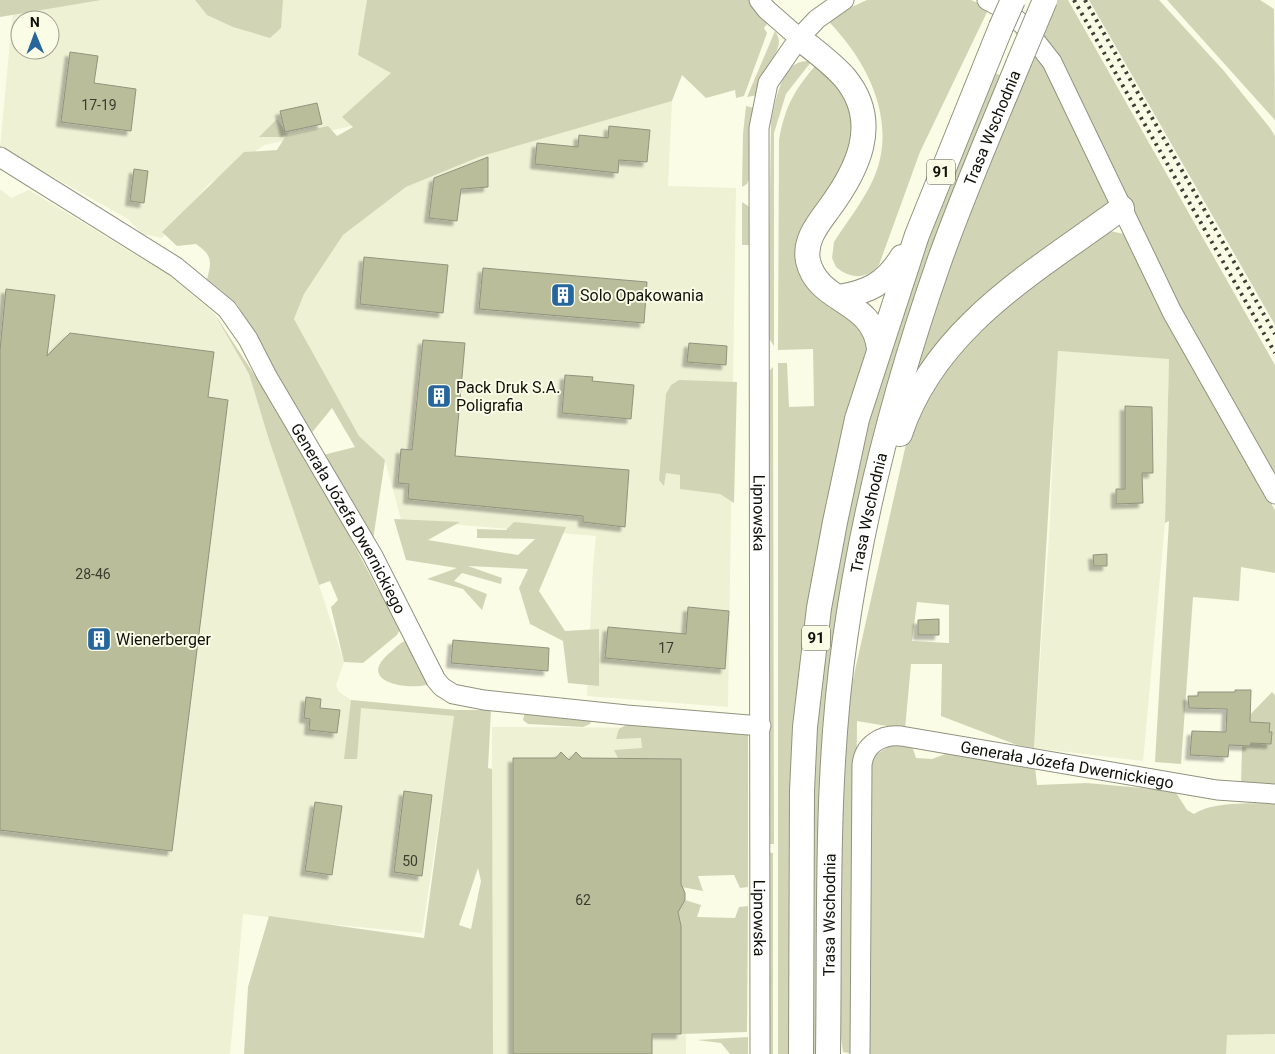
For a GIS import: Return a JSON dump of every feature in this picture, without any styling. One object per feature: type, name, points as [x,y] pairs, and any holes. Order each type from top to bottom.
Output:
[{"type":"main road","name":"Trasa Wschodnia","points":[[801,1054],[802,791],[805,727],[819,608],[835,522],[858,419],[917,235],[1013,0]]},
{"type":"main road","name":"Trasa Wschodnia","points":[[828,1054],[835,727],[845,640],[857,563],[874,484],[900,380],[939,261],[1045,0]]},
{"type":"main road","points":[[799,38],[845,78],[853,90],[862,119],[862,148],[855,170],[815,230],[808,249],[808,258],[814,276],[820,285],[868,320],[876,334],[879,349]]},
{"type":"main road","points":[[874,484],[893,454],[916,393],[949,346],[983,312],[1122,208]]},
{"type":"main road","points":[[839,297],[869,290],[884,282],[896,268],[917,235]]},
{"type":"street","points":[[759,0],[766,9],[799,38]]},
{"type":"street","name":"Lipnowska","points":[[760,1054],[759,128],[768,83],[799,38],[817,19],[844,0]]},
{"type":"street","points":[[987,0],[1004,9],[1023,25],[1052,62],[1181,328],[1275,494]]},
{"type":"street","name":"Generała Józefa Dwernickiego","points":[[0,157],[176,267],[227,309],[248,339],[267,376],[373,556],[436,680],[447,691],[484,700],[563,709],[761,726]]},
{"type":"street","name":"Generała Józefa Dwernickiego","points":[[860,1054],[862,765],[866,750],[880,739],[890,736],[901,736],[1217,790],[1275,794]]},
{"type":"shaded area","points":[[0,0],[101,0],[42,10],[10,10],[10,15],[0,17]]},
{"type":"shaded area","points":[[14,0],[527,0],[573,78],[264,145],[208,185],[162,238],[142,234],[128,219],[0,147],[10,42],[10,60],[60,60],[60,10],[13,10]]},
{"type":"shaded area","points":[[195,0],[283,0],[281,28],[270,38],[233,27],[207,15]]},
{"type":"shaded area","points":[[367,0],[750,0],[768,23],[764,28],[767,33],[744,96],[736,98],[735,90],[706,98],[682,75],[672,101],[479,157],[406,187],[343,235],[304,294],[294,319],[359,436],[385,460],[373,540],[323,455],[355,447],[332,408],[310,435],[237,304],[207,279],[210,267],[208,255],[196,244],[177,246],[162,232],[244,152],[277,150],[285,137],[259,137],[277,119],[288,135],[328,126],[337,136],[353,127],[342,117],[391,73],[358,55]]},
{"type":"shaded area","points":[[867,0],[971,0],[989,8],[920,152],[879,265],[869,273],[853,276],[836,267],[832,258],[834,242],[871,184],[879,162],[882,141],[881,119],[876,97],[868,77],[857,57],[829,22],[843,11]]},
{"type":"shaded area","points":[[1057,0],[1068,0],[1275,365],[1275,478],[1180,312],[1065,65],[1042,33]]},
{"type":"shaded area","points":[[1089,0],[1159,0],[1224,71],[1275,136],[1275,325]]},
{"type":"shaded area","points":[[1167,0],[1260,0],[1274,9],[1275,120]]},
{"type":"shaded area","points":[[775,31],[779,41],[777,50],[766,71],[758,95],[747,97]]},
{"type":"shaded area","points":[[1036,51],[1109,195],[1108,205],[992,294],[903,407],[929,322],[960,237]]},
{"type":"shaded area","points":[[811,62],[786,94],[774,133],[774,346],[768,337],[771,121],[778,93],[786,75],[798,63]]},
{"type":"shaded area","points":[[816,65],[835,84],[849,107],[854,132],[853,145],[845,168],[813,211],[802,230],[797,243],[795,257],[797,270],[803,281],[821,298],[855,316],[869,349],[795,755],[790,860],[789,1054],[778,1054],[778,363],[787,363],[789,407],[814,406],[813,349],[778,350],[779,140],[784,118],[796,91]]},
{"type":"shaded area","points":[[993,72],[1004,77],[869,468],[820,1054],[809,1054],[810,906],[816,758],[821,684],[842,538],[871,415],[908,290]]},
{"type":"shaded area","points":[[672,101],[668,186],[736,188],[728,707],[587,696],[596,536],[401,520],[385,460],[359,436],[294,319],[304,294],[343,235],[406,187],[479,157]]},
{"type":"shaded area","points":[[746,106],[754,108],[750,177],[747,184],[742,187],[743,134]]},
{"type":"shaded area","name":"Wienerberger","points":[[0,189],[11,198],[29,190],[169,275],[214,313],[249,374],[269,440],[319,585],[344,662],[336,685],[339,692],[351,700],[456,710],[422,933],[243,914],[230,1054],[0,1054]]},
{"type":"shaded area","points":[[742,202],[751,208],[754,245],[742,245]]},
{"type":"shaded area","points":[[1110,231],[1124,234],[1129,238],[1172,328],[1275,510],[1275,573],[1241,567],[1239,601],[1193,597],[1181,764],[1155,762],[1169,521],[1165,523],[1169,359],[1058,351],[1034,748],[1017,745],[941,716],[942,664],[911,664],[905,729],[857,721],[854,1054],[843,1052],[837,1008],[844,719],[906,444],[940,369],[980,325],[1103,232]],"holes":[[[917,602],[949,605],[949,643],[912,641]]]},
{"type":"shaded area","points":[[214,313],[305,452],[378,590],[399,611],[401,628],[397,635],[363,663],[344,662],[331,607],[338,600],[330,581],[319,585],[269,440],[249,374]]},
{"type":"shaded area","points":[[1057,351],[1169,358],[1165,523],[1143,761],[1034,748],[1050,522]]},
{"type":"shaded area","points":[[773,367],[774,844],[769,844],[768,372]]},
{"type":"shaded area","points":[[679,380],[737,382],[734,503],[720,494],[680,489],[680,475],[666,473],[664,486],[659,480],[666,394],[671,385]]},
{"type":"shaded area","points":[[394,519],[460,522],[428,540],[518,555],[535,539],[477,538],[477,529],[506,530],[514,522],[566,527],[539,591],[565,631],[599,629],[599,686],[568,683],[563,641],[530,624],[519,588],[528,569],[468,566],[502,578],[501,584],[462,573],[454,581],[487,594],[482,610],[463,589],[427,579],[457,568],[406,560]]},
{"type":"shaded area","points":[[408,640],[428,683],[427,685],[405,686],[386,681],[380,676],[378,669],[382,661],[399,644]]},
{"type":"shaded area","points":[[1272,692],[1275,695],[1275,787],[1241,786],[1242,746],[1250,746],[1251,743],[1271,744],[1272,732],[1269,732],[1270,723],[1257,722],[1256,726],[1245,720]]},
{"type":"shaded area","points":[[351,700],[456,710],[491,710],[488,768],[492,769],[493,1054],[244,1054],[248,987],[269,916],[424,938],[454,716],[361,708],[357,759],[344,759]],"holes":[[[478,868],[481,881],[471,929],[459,925]]]},
{"type":"shaded area","points":[[525,712],[592,718],[590,724],[583,727],[528,724],[523,720]]},
{"type":"shaded area","points":[[631,722],[748,733],[748,887],[740,888],[734,875],[698,876],[703,891],[682,887],[678,882],[681,870],[681,759],[618,758],[614,750],[642,748],[641,738],[616,739],[619,729]]},
{"type":"shaded area","points":[[492,727],[684,728],[686,1054],[491,1054]]},
{"type":"shaded area","points":[[892,744],[912,746],[916,758],[932,759],[951,752],[1035,767],[1037,785],[1087,783],[1175,791],[1187,810],[1194,814],[1222,805],[1275,803],[1275,1034],[1227,1035],[1226,1054],[867,1054],[871,761],[877,754]]},
{"type":"shaded area","points":[[768,852],[773,853],[773,1054],[767,1054]]},
{"type":"shaded area","points":[[685,900],[701,905],[697,917],[735,918],[739,907],[748,906],[747,1032],[681,1034],[681,926],[678,912]]},
{"type":"shaded area","points":[[1275,965],[1275,1054],[1209,1054]]},
{"type":"shaded area","points":[[748,1037],[748,1054],[730,1054],[721,1043],[697,1040]]},
{"type":"building","points":[[70,52],[98,56],[94,83],[136,89],[131,131],[61,122]]},
{"type":"building","points":[[317,103],[322,124],[285,132],[280,111]]},
{"type":"building","points":[[609,126],[650,130],[647,162],[619,160],[618,173],[535,164],[537,143],[578,147],[579,135],[608,138]]},
{"type":"building","points":[[488,157],[488,187],[461,189],[457,221],[429,218],[434,178]]},
{"type":"building","points":[[134,169],[148,171],[144,203],[130,201]]},
{"type":"building","points":[[364,257],[448,265],[443,313],[360,304]]},
{"type":"building","name":"Solo Opakowania","points":[[483,268],[647,282],[644,323],[479,309]]},
{"type":"building","name":"Wienerberger","points":[[6,289],[55,295],[47,356],[70,333],[214,352],[208,397],[228,400],[172,851],[0,830],[0,350]]},
{"type":"building","name":"Pack Druk S.A. Poligrafia","points":[[423,340],[465,343],[455,456],[629,470],[625,527],[583,522],[583,516],[408,499],[409,484],[398,483],[401,449],[412,450]]},
{"type":"building","points":[[689,343],[727,346],[726,365],[687,362]]},
{"type":"building","points":[[565,375],[593,377],[592,381],[634,385],[631,419],[562,413]]},
{"type":"building","points":[[1125,406],[1152,407],[1153,473],[1142,473],[1143,503],[1116,504],[1116,489],[1125,489]]},
{"type":"building","points":[[1107,554],[1107,566],[1094,566],[1093,555]]},
{"type":"building","points":[[688,607],[729,611],[725,669],[605,658],[608,627],[686,634]]},
{"type":"building","points":[[939,619],[939,635],[918,635],[918,620]]},
{"type":"building","points":[[453,640],[549,648],[548,671],[451,663]]},
{"type":"building","points":[[1235,690],[1251,690],[1250,722],[1270,723],[1269,732],[1272,732],[1271,744],[1229,745],[1228,757],[1190,755],[1192,731],[1226,732],[1227,709],[1189,708],[1188,696],[1198,696],[1198,692],[1235,692]]},
{"type":"building","points":[[306,697],[321,699],[320,708],[340,710],[337,733],[309,730],[310,719],[304,718]]},
{"type":"building","points":[[561,752],[569,760],[576,752],[582,758],[681,759],[681,884],[685,893],[685,900],[678,912],[681,926],[681,1034],[652,1034],[652,1054],[513,1054],[513,758],[556,758]]},
{"type":"building","points":[[404,791],[432,795],[422,876],[394,872]]},
{"type":"building","points":[[315,802],[342,806],[332,875],[305,871]]},
{"type":"railway","points":[[1074,0],[1275,353]]},
{"type":"railway","points":[[1085,0],[1275,334]]},
{"type":"place","name":"Solo Opakowania","points":[[563,295]]},
{"type":"place","name":"Pack Druk S.A. Poligrafia","points":[[439,396]]},
{"type":"place","name":"Wienerberger","points":[[99,639]]}]
